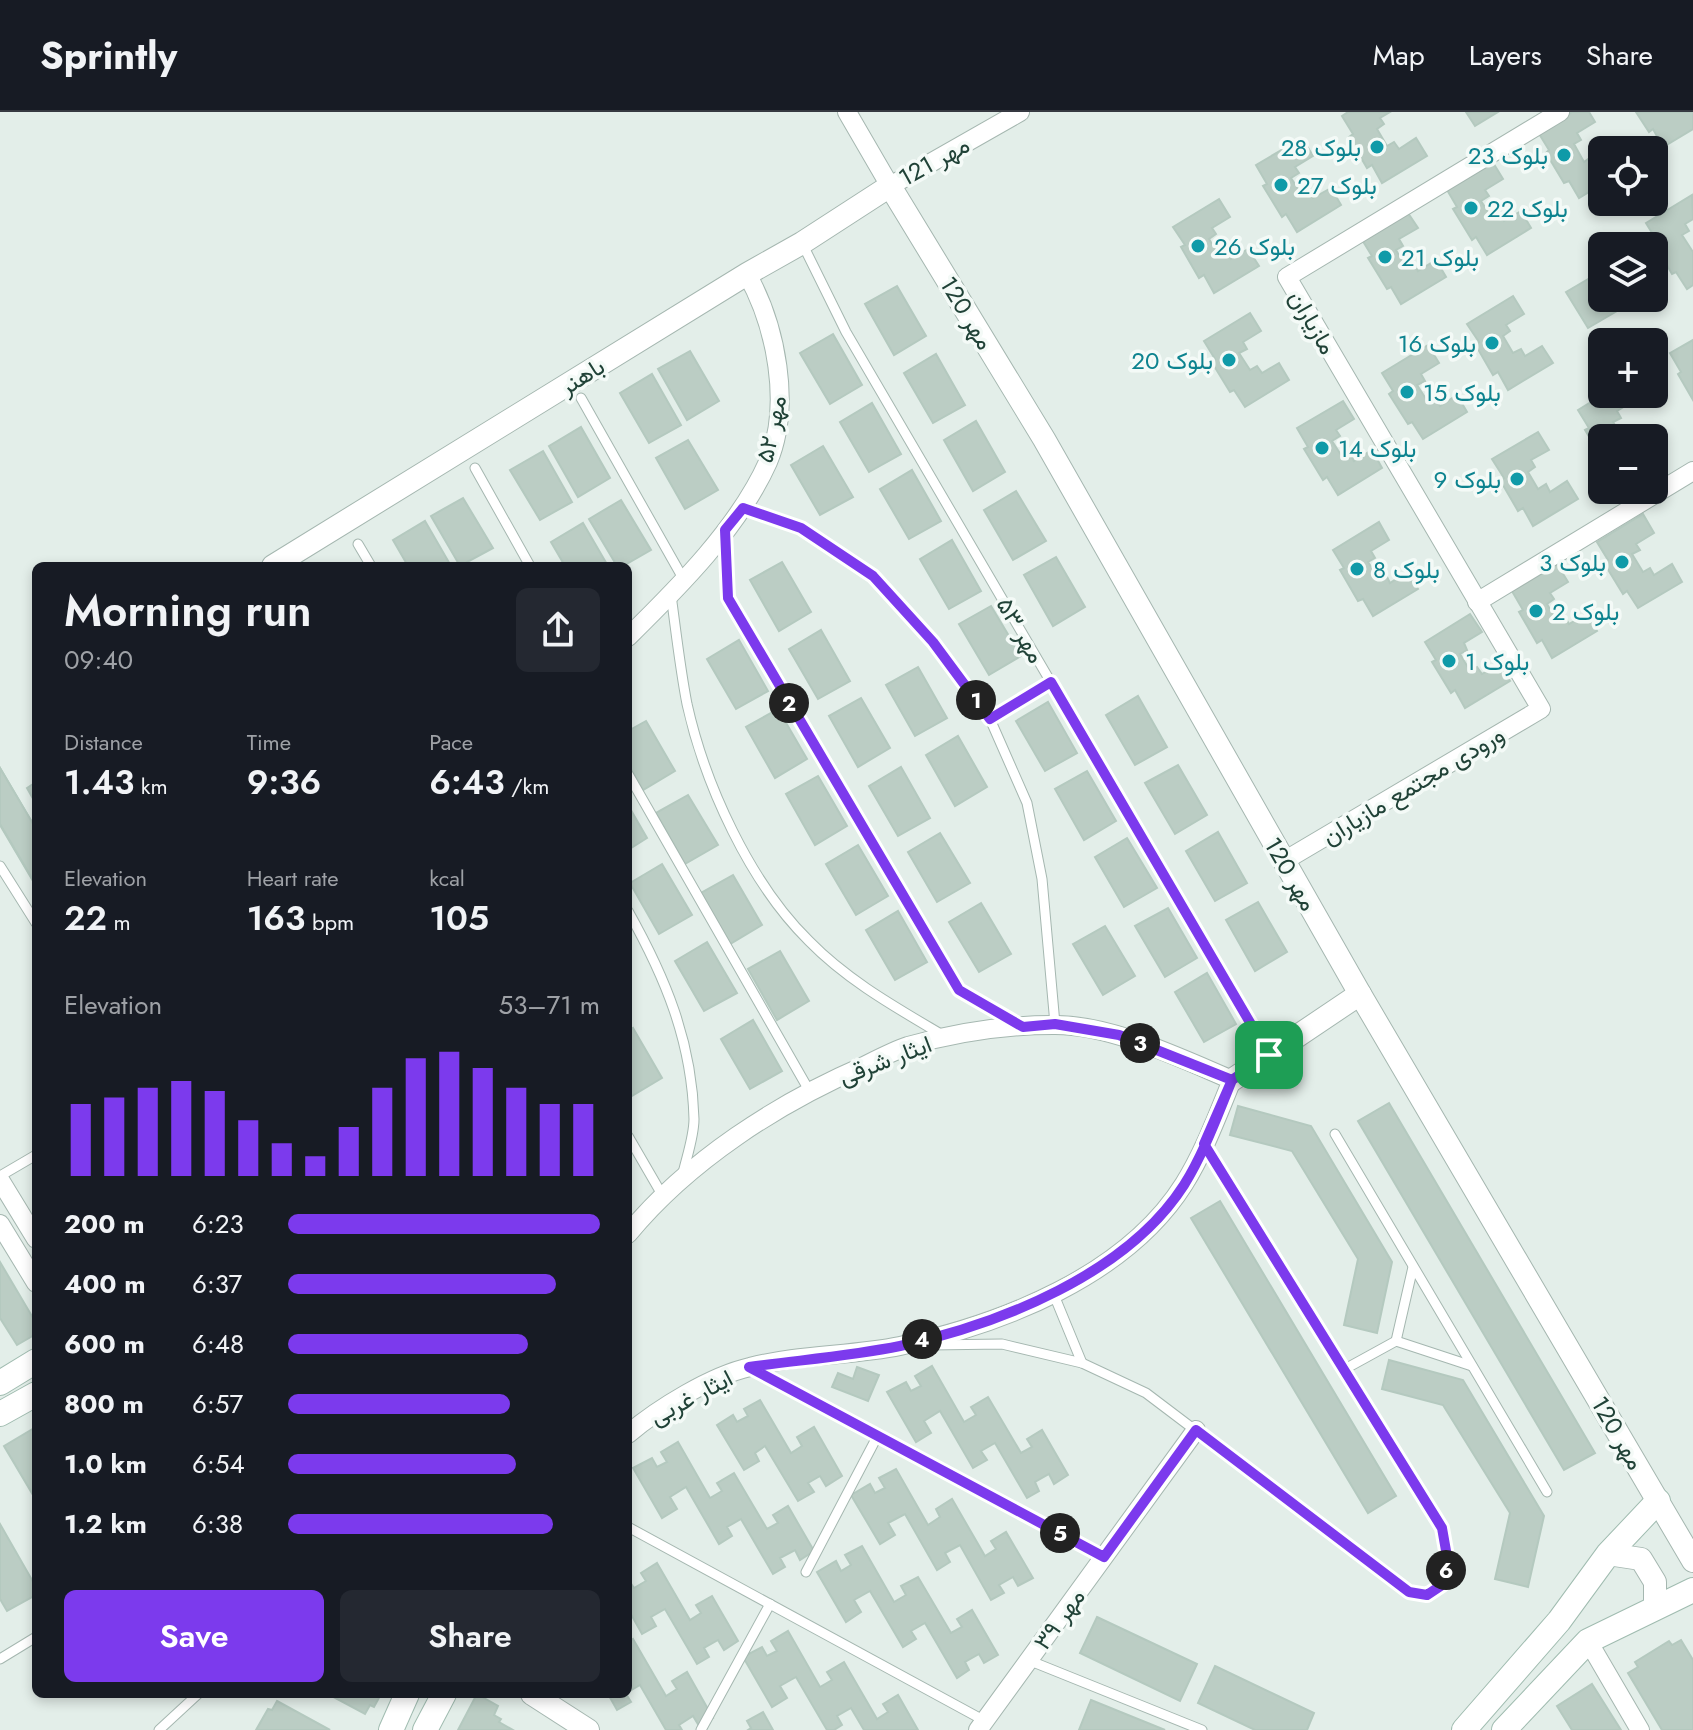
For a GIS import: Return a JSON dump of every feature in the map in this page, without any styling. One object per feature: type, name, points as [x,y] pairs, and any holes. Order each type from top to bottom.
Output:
[{"type":"main road","points":[[0,1383],[32,1363]]},
{"type":"main road","points":[[0,1414],[32,1396]]},
{"type":"main road","points":[[1464,1730],[1559,1621],[1608,1554],[1658,1501]]},
{"type":"main road","points":[[1504,1730],[1588,1641],[1693,1590]]},
{"type":"main road","points":[[391,1730],[405,1698]]},
{"type":"main road","points":[[425,1730],[442,1698]]},
{"type":"street","points":[[847,112],[890,186]]},
{"type":"street","name":"مهر 121","points":[[890,186],[1020,112]]},
{"type":"street","name":"مازیاران","points":[[1541,709],[1287,277],[1560,112]]},
{"type":"street","name":"باهنر","points":[[279,562],[890,186]]},
{"type":"street","name":"مهر 120","points":[[890,186],[1044,439],[1360,994],[1693,1561]]},
{"type":"street","name":"مهر ۵۲","points":[[632,633],[677,587],[743,508],[769,460],[778,416],[780,382],[759,296],[747,274]]},
{"type":"street","points":[[1477,602],[1693,471]]},
{"type":"street","name":"ورودی مجتمع مازیاران","points":[[1284,861],[1541,709]]},
{"type":"street","points":[[1232,1080],[1360,994]]},
{"type":"street","name":"ایثار شرقی","points":[[632,1230],[682,1180],[755,1122],[810,1092],[907,1047],[979,1030],[1055,1024],[1119,1035],[1232,1080]]},
{"type":"street","name":"ایثار غربی","points":[[632,1431],[708,1383],[749,1367],[900,1346],[990,1320],[1054,1295],[1101,1265],[1150,1227],[1184,1185],[1232,1080]]},
{"type":"street","points":[[0,1178],[32,1232]]},
{"type":"street","points":[[0,1224],[32,1276]]},
{"type":"street","name":"مهر ۳۹","points":[[981,1725],[1196,1430]]},
{"type":"street","points":[[1608,1554],[1641,1559],[1655,1582],[1655,1608]]},
{"type":"street","points":[[1588,1641],[1640,1730]]},
{"type":"street","points":[[538,1698],[588,1730]]},
{"type":"lane","name":"مهر ۵۳","points":[[802,243],[846,332],[1269,1055]]},
{"type":"lane","points":[[581,398],[677,587],[687,704],[705,769],[735,834],[768,892],[808,941],[867,990],[947,1038]]},
{"type":"lane","points":[[475,468],[528,562]]},
{"type":"lane","points":[[743,508],[801,528],[873,576],[933,642],[990,719],[1027,803],[1042,879],[1055,1024]]},
{"type":"lane","points":[[725,530],[728,598],[959,990],[1023,1027]]},
{"type":"lane","points":[[358,544],[369,562]]},
{"type":"lane","points":[[990,719],[1051,682]]},
{"type":"lane","points":[[632,781],[810,1092]]},
{"type":"lane","points":[[0,866],[32,917]]},
{"type":"lane","points":[[632,918],[659,968],[686,1045],[694,1122],[682,1180]]},
{"type":"lane","points":[[1335,1134],[1547,1492]]},
{"type":"lane","points":[[632,1143],[664,1198]]},
{"type":"lane","points":[[1204,1144],[1345,1369],[1396,1341],[1472,1366]]},
{"type":"lane","points":[[0,1178],[32,1158]]},
{"type":"lane","points":[[1396,1341],[1413,1267]]},
{"type":"lane","points":[[1054,1295],[1082,1363]]},
{"type":"lane","name":"ایثار غربی","points":[[900,1346],[1002,1344],[1082,1363],[1146,1393],[1409,1592],[1427,1595],[1442,1585],[1448,1562],[1442,1528],[1345,1369]]},
{"type":"lane","points":[[749,1367],[1104,1557]]},
{"type":"lane","points":[[806,1572],[878,1435]]},
{"type":"lane","points":[[632,1529],[981,1725]]},
{"type":"lane","points":[[701,1730],[770,1604]]},
{"type":"lane","points":[[0,1659],[32,1639]]},
{"type":"lane","points":[[1028,1660],[1202,1730]]},
{"type":"lane","points":[[159,1730],[194,1698]]},
{"type":"building","name":"بلوک 28","points":[[1348,112],[1390,112],[1380,118],[1384,124],[1377,129],[1387,146],[1394,142],[1399,149],[1416,138],[1427,156],[1382,183],[1372,165],[1367,168],[1349,137],[1353,134],[1342,116]]},
{"type":"building","points":[[1466,112],[1498,112],[1475,126]]},
{"type":"building","name":"بلوک 23","points":[[1572,112],[1589,112],[1595,122],[1577,133],[1581,140],[1574,144],[1584,162],[1588,159],[1588,193],[1579,198],[1569,181],[1564,183],[1546,153],[1549,150],[1538,132]]},
{"type":"building","points":[[1636,112],[1693,112],[1693,129],[1668,144],[1668,136],[1657,136],[1653,129],[1649,132]]},
{"type":"building","name":"بلوک 27","points":[[1302,138],[1313,156],[1295,167],[1299,173],[1291,178],[1302,195],[1309,191],[1313,198],[1331,188],[1341,205],[1297,232],[1286,214],[1282,217],[1263,186],[1267,184],[1256,165]]},
{"type":"building","name":"بلوک 22","points":[[1492,161],[1503,179],[1485,190],[1489,196],[1481,201],[1492,218],[1499,214],[1504,221],[1521,211],[1531,228],[1487,255],[1476,237],[1472,240],[1453,209],[1457,207],[1446,188]]},
{"type":"building","points":[[1692,195],[1693,219],[1685,224],[1689,231],[1682,235],[1693,252],[1693,285],[1687,289],[1676,272],[1672,274],[1668,267],[1668,232],[1652,232],[1646,223],[1658,216],[1668,216],[1668,210]]},
{"type":"building","name":"بلوک 26","points":[[1219,199],[1230,217],[1212,228],[1216,234],[1209,239],[1219,256],[1226,252],[1231,259],[1248,249],[1259,266],[1214,293],[1204,275],[1199,278],[1181,247],[1185,245],[1173,227]]},
{"type":"building","name":"بلوک 21","points":[[1406,210],[1418,228],[1399,239],[1403,246],[1396,250],[1406,268],[1414,263],[1418,271],[1436,260],[1446,277],[1401,304],[1391,287],[1387,289],[1368,258],[1372,256],[1361,238]]},
{"type":"building","points":[[1588,279],[1588,312],[1615,312],[1588,328],[1566,292]]},
{"type":"building","points":[[897,286],[926,336],[894,355],[865,304]]},
{"type":"building","name":"بلوک 16","points":[[1513,296],[1524,314],[1506,325],[1510,331],[1503,336],[1513,353],[1521,349],[1525,356],[1542,346],[1553,363],[1508,390],[1498,372],[1493,375],[1475,344],[1479,342],[1467,324]]},
{"type":"building","name":"بلوک 20","points":[[1250,313],[1261,331],[1243,342],[1247,349],[1239,353],[1250,370],[1257,366],[1262,373],[1279,363],[1289,380],[1245,407],[1234,390],[1230,392],[1211,361],[1215,359],[1204,341]]},
{"type":"building","points":[[833,334],[862,385],[830,404],[800,353]]},
{"type":"building","points":[[1693,340],[1693,400],[1670,353]]},
{"type":"building","name":"بلوک 15","points":[[1428,345],[1439,363],[1421,374],[1425,381],[1417,385],[1428,402],[1435,398],[1440,406],[1457,395],[1467,412],[1423,439],[1412,422],[1408,424],[1389,394],[1393,391],[1382,373]]},
{"type":"building","points":[[690,351],[719,401],[687,420],[658,369]]},
{"type":"building","points":[[936,354],[965,405],[933,423],[904,373]]},
{"type":"building","points":[[652,374],[681,425],[649,443],[620,393]]},
{"type":"building","name":"بلوک 14","points":[[1343,401],[1354,419],[1336,430],[1340,436],[1332,441],[1343,458],[1350,454],[1354,461],[1372,450],[1382,468],[1338,495],[1327,477],[1323,480],[1304,449],[1308,447],[1297,428]]},
{"type":"building","points":[[872,403],[901,454],[869,472],[840,422]]},
{"type":"building","points":[[1588,404],[1588,408],[1622,408],[1617,411],[1621,418],[1614,424],[1588,426],[1578,410]]},
{"type":"building","points":[[976,421],[1005,472],[973,491],[944,440]]},
{"type":"building","points":[[581,427],[610,478],[578,497],[549,446]]},
{"type":"building","name":"بلوک 9","points":[[1538,432],[1549,450],[1531,460],[1535,467],[1528,472],[1538,489],[1546,484],[1550,492],[1567,481],[1578,499],[1533,526],[1523,508],[1518,511],[1492,459]]},
{"type":"building","points":[[688,440],[718,490],[685,509],[656,458]]},
{"type":"building","points":[[823,446],[853,497],[820,515],[791,465]]},
{"type":"building","points":[[543,451],[572,502],[540,520],[510,470]]},
{"type":"building","points":[[912,470],[941,521],[909,539],[880,489]]},
{"type":"building","points":[[1016,491],[1046,541],[1013,560],[984,510]]},
{"type":"building","points":[[463,498],[493,548],[467,562],[458,562],[431,516]]},
{"type":"building","points":[[621,500],[651,550],[630,562],[615,562],[589,519]]},
{"type":"building","name":"بلوک 3","points":[[1643,514],[1654,533],[1636,544],[1640,550],[1632,554],[1643,572],[1650,568],[1654,575],[1672,564],[1682,582],[1638,608],[1627,591],[1623,594],[1604,563],[1608,560],[1597,542]]},
{"type":"building","points":[[425,521],[449,562],[406,562],[393,540]]},
{"type":"building","name":"بلوک 8","points":[[1379,522],[1389,540],[1371,551],[1375,558],[1368,562],[1379,579],[1386,575],[1390,583],[1407,572],[1418,589],[1373,616],[1363,599],[1358,601],[1340,570],[1344,568],[1333,550]]},
{"type":"building","points":[[583,523],[606,562],[563,562],[551,542]]},
{"type":"building","points":[[952,540],[981,591],[949,609],[920,559]]},
{"type":"building","points":[[1056,557],[1085,607],[1053,626],[1024,575]]},
{"type":"building","points":[[782,562],[811,612],[779,631],[750,580]]},
{"type":"building","name":"بلوک 2","points":[[1557,564],[1568,582],[1550,593],[1554,599],[1547,604],[1557,621],[1565,617],[1569,624],[1586,614],[1597,631],[1552,658],[1542,640],[1537,643],[1519,612],[1523,610],[1512,591]]},
{"type":"building","points":[[991,606],[1021,656],[989,675],[959,624]]},
{"type":"building","name":"بلوک 1","points":[[1470,614],[1482,632],[1464,643],[1467,650],[1460,654],[1470,671],[1477,667],[1482,674],[1499,664],[1510,681],[1465,708],[1455,690],[1451,693],[1432,662],[1436,660],[1425,642]]},
{"type":"building","points":[[821,630],[850,681],[818,699],[789,649]]},
{"type":"building","points":[[739,640],[768,691],[736,709],[707,659]]},
{"type":"building","points":[[918,667],[947,718],[915,736],[886,685]]},
{"type":"building","points":[[1138,696],[1167,747],[1135,765],[1106,715]]},
{"type":"building","points":[[861,698],[890,748],[858,767],[829,716]]},
{"type":"building","points":[[1048,702],[1077,753],[1045,771],[1016,721]]},
{"type":"building","points":[[778,709],[807,759],[775,778],[746,727]]},
{"type":"building","points":[[646,721],[675,771],[643,790],[632,771],[632,729]]},
{"type":"building","points":[[958,736],[987,787],[955,806],[926,755]]},
{"type":"building","points":[[1178,765],[1207,815],[1175,834],[1145,783]]},
{"type":"building","points":[[901,767],[930,818],[898,836],[869,786]]},
{"type":"building","points":[[0,768],[32,822],[32,879],[0,825]]},
{"type":"building","points":[[0,768],[32,822],[32,878],[0,824]]},
{"type":"building","points":[[1087,771],[1116,821],[1084,840],[1055,789]]},
{"type":"building","points":[[818,776],[847,826],[815,845],[786,794]]},
{"type":"building","points":[[688,795],[718,845],[685,864],[656,813]]},
{"type":"building","points":[[632,812],[647,838],[632,847]]},
{"type":"building","points":[[1218,832],[1247,883],[1215,901],[1186,851]]},
{"type":"building","points":[[940,833],[970,883],[937,902],[908,852]]},
{"type":"building","points":[[1127,838],[1157,888],[1124,907],[1095,857]]},
{"type":"building","points":[[858,845],[888,896],[856,915],[826,864]]},
{"type":"building","points":[[662,864],[692,915],[659,934],[632,882]]},
{"type":"building","points":[[733,875],[762,925],[730,944],[701,893]]},
{"type":"building","points":[[1258,902],[1287,952],[1255,971],[1226,920]]},
{"type":"building","points":[[981,903],[1011,954],[979,972],[949,922]]},
{"type":"building","points":[[1168,908],[1197,958],[1165,977],[1135,926]]},
{"type":"building","points":[[898,911],[927,962],[895,980],[866,930]]},
{"type":"building","points":[[1105,926],[1135,976],[1103,995],[1073,944]]},
{"type":"building","points":[[707,942],[737,993],[704,1011],[675,961]]},
{"type":"building","points":[[780,951],[809,1001],[777,1020],[748,969]]},
{"type":"building","points":[[1207,973],[1236,1024],[1204,1042],[1175,992]]},
{"type":"building","points":[[753,1020],[782,1071],[750,1089],[721,1039]]},
{"type":"building","points":[[632,1029],[662,1078],[632,1096]]},
{"type":"building","points":[[1389,1103],[1595,1453],[1564,1470],[1358,1121]]},
{"type":"building","points":[[1238,1106],[1311,1126],[1392,1262],[1377,1333],[1344,1325],[1358,1259],[1292,1151],[1230,1135]]},
{"type":"building","points":[[1220,1201],[1396,1496],[1368,1513],[1191,1218]]},
{"type":"building","points":[[0,1262],[32,1316],[32,1336],[17,1345],[0,1318]]},
{"type":"building","points":[[1389,1360],[1463,1380],[1544,1516],[1528,1587],[1495,1579],[1510,1513],[1443,1405],[1382,1389]]},
{"type":"building","points":[[932,1366],[964,1422],[976,1415],[971,1407],[988,1397],[1021,1453],[1032,1447],[1027,1439],[1042,1430],[1068,1475],[1054,1484],[1049,1474],[1035,1482],[1039,1491],[1027,1498],[995,1443],[981,1451],[987,1460],[973,1468],[940,1411],[924,1421],[931,1433],[916,1442],[887,1392],[906,1382],[911,1391],[921,1386],[915,1376]]},
{"type":"building","points":[[857,1367],[879,1375],[868,1401],[832,1387],[838,1373],[853,1379]]},
{"type":"building","points":[[760,1400],[791,1453],[802,1446],[797,1437],[814,1427],[842,1476],[826,1486],[820,1476],[808,1483],[814,1492],[798,1501],[765,1446],[755,1453],[759,1461],[744,1470],[717,1425],[733,1415],[737,1422],[748,1416],[744,1409]]},
{"type":"building","points":[[32,1429],[32,1493],[4,1446]]},
{"type":"building","points":[[678,1442],[710,1498],[722,1491],[717,1483],[734,1473],[767,1529],[778,1523],[773,1515],[788,1506],[814,1551],[800,1560],[795,1550],[780,1558],[785,1567],[773,1574],[741,1519],[727,1527],[732,1536],[719,1544],[686,1487],[670,1497],[677,1509],[662,1518],[633,1468],[652,1458],[657,1467],[667,1462],[661,1452]]},
{"type":"building","points":[[896,1469],[928,1525],[940,1517],[936,1509],[952,1499],[985,1556],[996,1549],[991,1541],[1006,1532],[1033,1578],[1018,1586],[1013,1577],[999,1585],[1004,1593],[991,1600],[960,1545],[945,1553],[950,1562],[937,1570],[905,1514],[888,1523],[895,1535],[880,1544],[851,1495],[870,1484],[875,1493],[885,1488],[879,1478]]},
{"type":"building","points":[[0,1524],[32,1580],[32,1597],[7,1611],[0,1599]]},
{"type":"building","points":[[862,1546],[894,1602],[906,1595],[901,1586],[918,1577],[951,1633],[962,1627],[957,1619],[972,1610],[998,1655],[984,1663],[979,1654],[965,1662],[969,1670],[957,1678],[925,1623],[911,1631],[916,1639],[903,1647],[870,1591],[854,1600],[861,1612],[846,1622],[817,1572],[836,1561],[841,1571],[851,1565],[845,1555]]},
{"type":"building","points":[[657,1563],[690,1620],[701,1613],[696,1605],[712,1596],[738,1641],[724,1650],[718,1640],[704,1648],[709,1657],[697,1664],[665,1609],[651,1617],[656,1626],[642,1634],[632,1616],[632,1585],[634,1588],[646,1581],[641,1573]]},
{"type":"building","points":[[1097,1617],[1197,1664],[1180,1701],[1080,1653]]},
{"type":"building","points":[[788,1631],[820,1687],[832,1680],[827,1672],[844,1662],[877,1719],[888,1712],[883,1704],[898,1695],[918,1730],[864,1730],[851,1708],[837,1716],[842,1725],[827,1730],[796,1677],[780,1686],[787,1698],[772,1707],[743,1657],[762,1647],[767,1656],[777,1651],[771,1641]]},
{"type":"building","points":[[632,1640],[666,1696],[677,1689],[672,1681],[687,1672],[713,1718],[699,1726],[693,1716],[679,1725],[682,1730],[666,1730],[640,1685],[632,1690]]},
{"type":"building","points":[[1681,1640],[1693,1660],[1693,1730],[1662,1730],[1628,1673],[1638,1667],[1635,1662],[1669,1641],[1672,1645]]},
{"type":"building","points":[[1215,1666],[1314,1713],[1307,1730],[1255,1730],[1198,1703]]},
{"type":"building","points":[[1592,1684],[1621,1730],[1572,1730],[1557,1706]]},
{"type":"building","points":[[335,1698],[379,1698],[365,1714]]},
{"type":"building","points":[[475,1698],[484,1698],[498,1706],[494,1715],[501,1719],[499,1722],[513,1730],[458,1730]]},
{"type":"building","points":[[610,1698],[628,1698],[631,1702],[617,1710]]},
{"type":"building","points":[[1091,1700],[1165,1730],[1079,1730]]},
{"type":"building","points":[[277,1701],[330,1730],[256,1730],[268,1709],[272,1710]]},
{"type":"building","points":[[763,1712],[773,1730],[748,1730],[751,1728],[747,1721]]},
{"type":"place","name":"بلوک 28","points":[[1377,147]]},
{"type":"place","name":"بلوک 23","points":[[1564,155]]},
{"type":"place","name":"بلوک 27","points":[[1281,185]]},
{"type":"place","name":"بلوک 22","points":[[1471,208]]},
{"type":"place","name":"بلوک 26","points":[[1198,246]]},
{"type":"place","name":"بلوک 21","points":[[1385,257]]},
{"type":"place","name":"بلوک 16","points":[[1492,343]]},
{"type":"place","name":"بلوک 20","points":[[1229,360]]},
{"type":"place","name":"بلوک 15","points":[[1407,392]]},
{"type":"place","name":"بلوک 14","points":[[1322,448]]},
{"type":"place","name":"بلوک 9","points":[[1517,479]]},
{"type":"place","name":"بلوک 3","points":[[1622,562]]},
{"type":"place","name":"بلوک 8","points":[[1357,569]]},
{"type":"place","name":"بلوک 2","points":[[1536,611]]},
{"type":"place","name":"بلوک 1","points":[[1449,661]]},
{"type":"route","points":[[1269,1055],[1051,682],[990,719],[933,642],[873,576],[801,528],[743,508],[725,530],[728,598],[959,990],[1023,1027],[1055,1024],[1119,1035],[1232,1080],[1184,1185],[1150,1227],[1101,1265],[1054,1295],[990,1320],[900,1346],[749,1367],[1104,1557],[1196,1430],[1409,1592],[1427,1595],[1442,1585],[1448,1562],[1442,1528],[1204,1144],[1232,1080],[1269,1055]]}]
